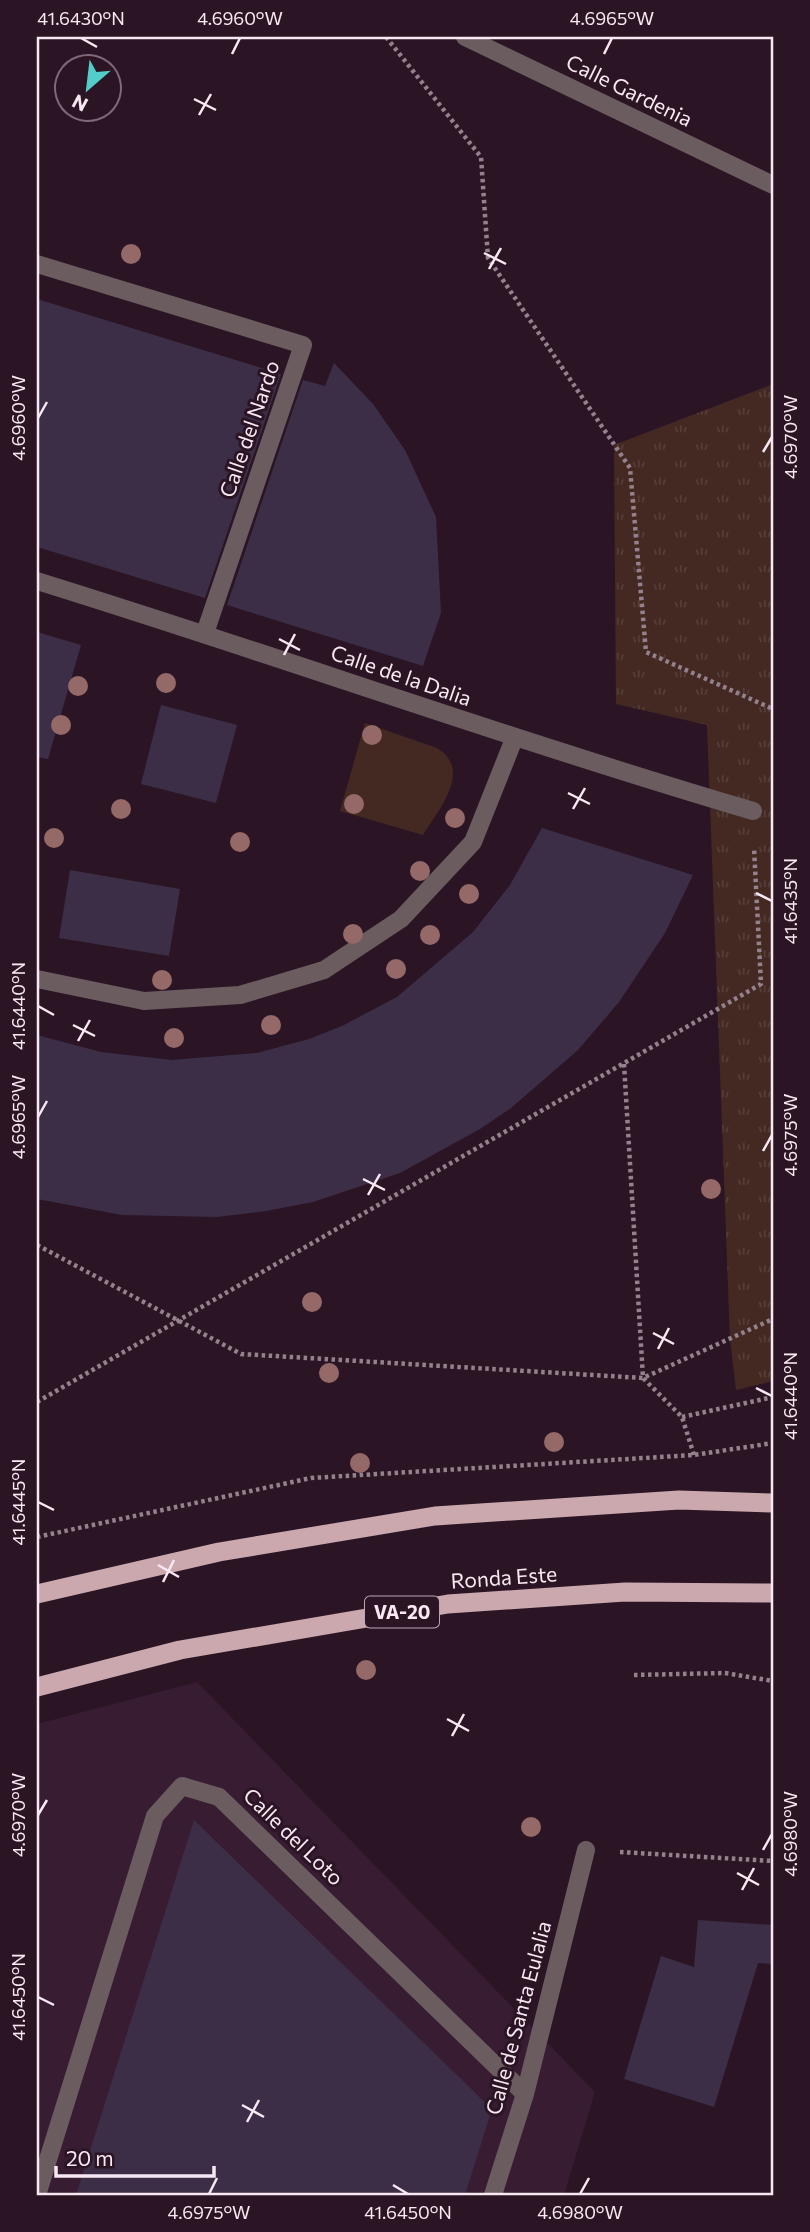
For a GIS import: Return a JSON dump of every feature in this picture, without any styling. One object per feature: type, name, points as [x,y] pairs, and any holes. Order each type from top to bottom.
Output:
[{"type":"highway","points":[[37,1594],[219,1552],[435,1516],[679,1500],[773,1503]]},
{"type":"highway","name":"Ronda Este","points":[[37,1687],[180,1650],[448,1604],[625,1591],[773,1593]]},
{"type":"street","name":"Calle Gardenia","points":[[465,37],[773,186]]},
{"type":"street","name":"Calle del Nardo","points":[[37,264],[303,345],[205,633]]},
{"type":"street","name":"Calle de la Dalia","points":[[37,581],[205,633],[513,739],[752,810]]},
{"type":"street","points":[[37,979],[144,1001],[240,995],[324,970],[401,919],[473,842],[513,739]]},
{"type":"street","name":"Calle del Loto","points":[[37,2195],[155,1816],[183,1786],[219,1797],[525,2094]]},
{"type":"street","name":"Calle de Santa Eulalia","points":[[493,2195],[525,2094],[586,1850]]},
{"type":"path","points":[[386,37],[481,157],[488,258],[630,468],[646,652],[773,709]]},
{"type":"path","points":[[37,1402],[181,1322],[761,984],[752,810]]},
{"type":"path","points":[[624,1064],[642,1378],[682,1417],[694,1455]]},
{"type":"path","points":[[37,1245],[241,1354],[642,1378],[773,1319]]},
{"type":"path","points":[[682,1417],[773,1397]]},
{"type":"path","points":[[634,1675],[725,1673],[773,1681]]},
{"type":"path","points":[[586,1850],[773,1861]]},
{"type":"shaded area","points":[[197,1682],[595,2092],[564,2195],[37,2195],[37,1724]]},
{"type":"green space","points":[[773,384],[773,1381],[736,1390],[730,1339],[707,725],[616,704],[614,445]]},
{"type":"green space","points":[[365,723],[437,748],[447,757],[453,778],[450,790],[423,835],[340,811]]},
{"type":"building","points":[[37,299],[281,374],[205,598],[37,547]]},
{"type":"building","points":[[334,363],[373,404],[405,450],[436,517],[441,613],[423,666],[227,605],[303,380],[325,386]]},
{"type":"building","points":[[37,632],[81,645],[48,759],[37,757]]},
{"type":"building","points":[[161,705],[237,725],[216,803],[141,784]]},
{"type":"building","points":[[542,828],[693,875],[665,933],[619,1002],[578,1050],[511,1108],[480,1129],[400,1173],[313,1202],[217,1217],[122,1215],[37,1199],[37,1035],[101,1052],[172,1060],[257,1053],[309,1039],[342,1026],[397,997],[473,932],[510,885]]},
{"type":"building","points":[[70,870],[180,889],[169,956],[59,938]]},
{"type":"building","points":[[194,1820],[492,2109],[465,2195],[76,2195]]},
{"type":"building","points":[[698,1920],[773,1925],[773,1964],[758,1963],[714,2107],[624,2079],[661,1956],[694,1967]]}]
